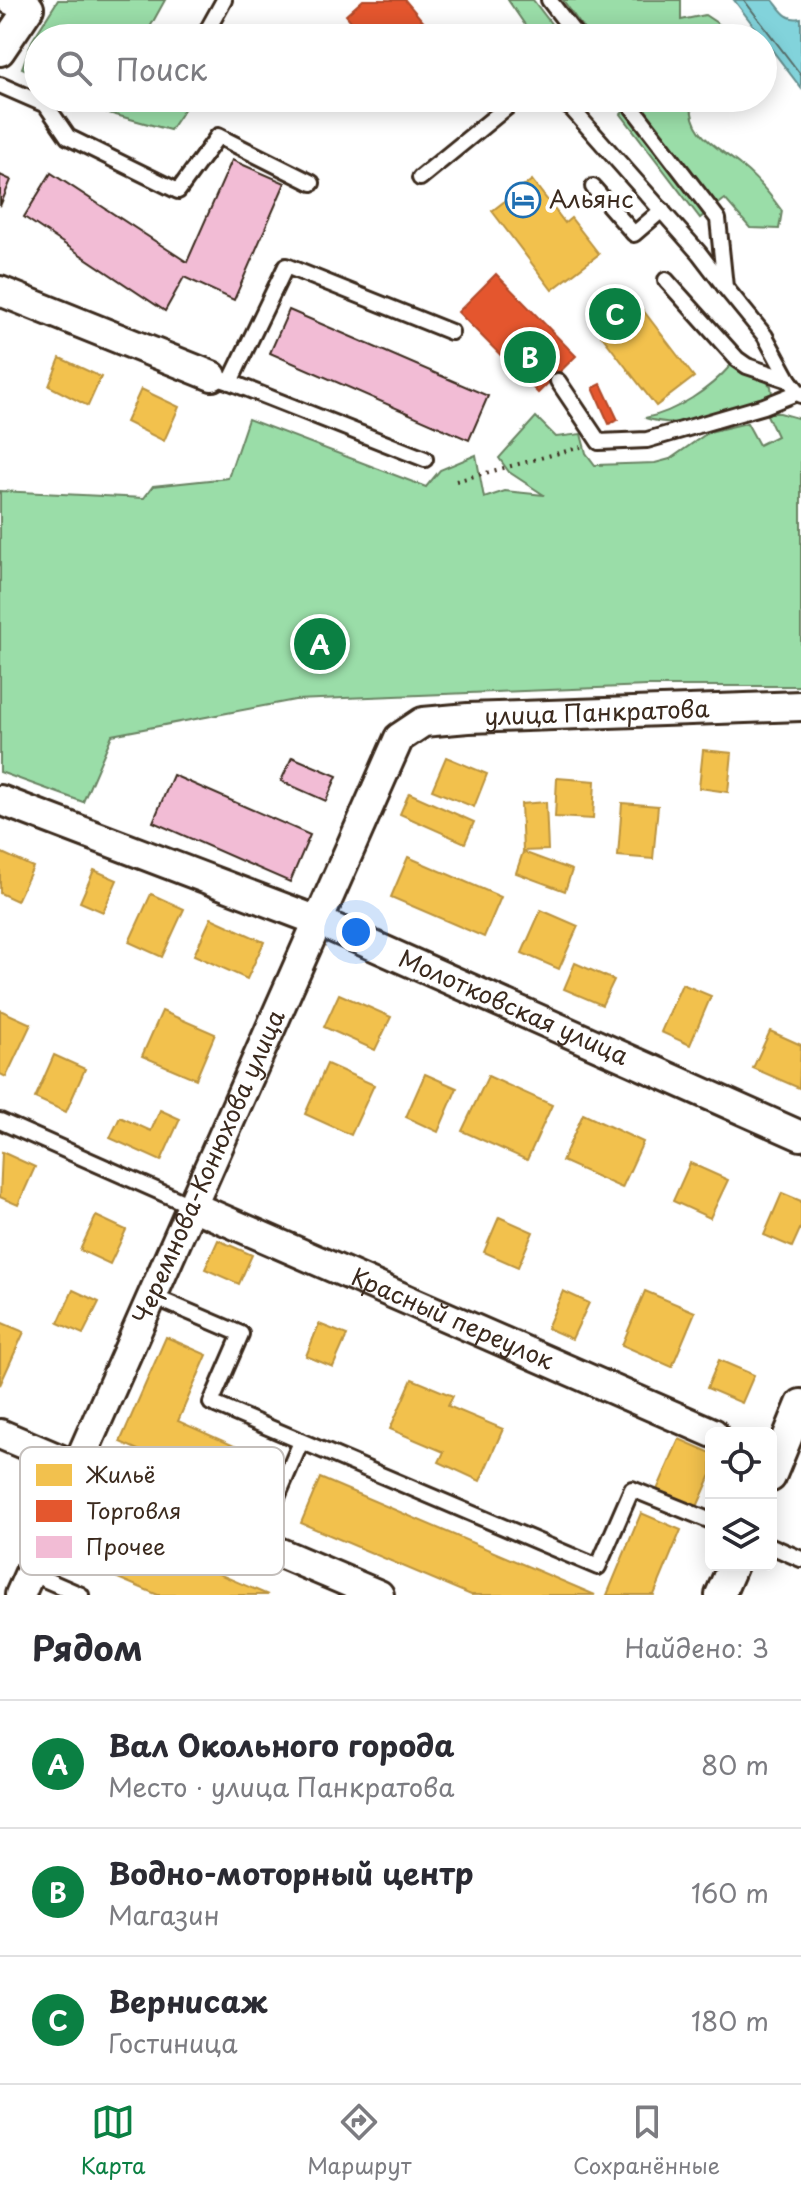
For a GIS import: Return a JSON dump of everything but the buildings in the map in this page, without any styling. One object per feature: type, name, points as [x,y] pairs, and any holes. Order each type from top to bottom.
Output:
[{"type":"street","points":[[0,51],[25,3]]},
{"type":"street","points":[[0,291],[221,379]]},
{"type":"street","name":"улица Панкратова","points":[[399,738],[423,722],[468,718],[801,706]]},
{"type":"street","name":"Черемнова-Конюхова улица","points":[[85,1447],[399,738]]},
{"type":"street","name":"Молотковская улица","points":[[0,800],[318,921],[801,1136]]},
{"type":"street","name":"Красный переулок","points":[[192,1206],[705,1430]]},
{"type":"street","points":[[777,1456],[801,1404]]},
{"type":"street","points":[[0,1434],[30,1447]]},
{"type":"street","points":[[284,1560],[379,1595]]},
{"type":"street","points":[[720,1595],[730,1571]]},
{"type":"lane","points":[[211,24],[224,0]]},
{"type":"lane","points":[[549,0],[567,24]]},
{"type":"lane","points":[[0,85],[24,95]]},
{"type":"lane","points":[[51,112],[68,137],[178,191],[218,136],[312,183]]},
{"type":"lane","points":[[420,178],[501,112]]},
{"type":"lane","points":[[575,112],[662,210],[765,336],[796,389]]},
{"type":"lane","points":[[636,112],[718,219],[725,287]]},
{"type":"lane","points":[[593,187],[634,234],[662,210]]},
{"type":"lane","points":[[425,459],[221,379],[286,266],[451,332]]},
{"type":"lane","points":[[666,280],[737,359],[796,389]]},
{"type":"lane","points":[[558,381],[599,442],[647,440],[764,406],[796,389]]},
{"type":"lane","points":[[0,1121],[192,1206]]},
{"type":"lane","points":[[152,1296],[241,1334],[211,1403],[598,1567],[632,1489],[705,1519]]},
{"type":"lane","points":[[284,1481],[301,1442]]},
{"type":"lane","points":[[777,1549],[801,1559]]},
{"type":"lane","points":[[25,1584],[81,1595]]},
{"type":"path","points":[[456,481],[599,442]]},
{"type":"green space","points":[[58,0],[165,0],[152,24],[43,24]]},
{"type":"green space","points":[[508,0],[533,0],[551,24],[524,24]]},
{"type":"green space","points":[[563,0],[681,0],[681,20],[705,15],[718,24],[580,24]]},
{"type":"green space","points":[[105,112],[182,112],[170,130]]},
{"type":"green space","points":[[691,112],[705,138],[752,175],[782,211],[779,229],[750,228],[725,199],[700,218],[621,114]]},
{"type":"green space","points":[[731,365],[763,379],[771,386],[772,394],[765,401],[706,419],[676,423],[645,418],[669,411],[692,398]]},
{"type":"green space","points":[[767,415],[801,419],[801,686],[647,686],[295,700],[112,735],[83,802],[0,772],[0,491],[144,498],[153,486],[228,478],[248,419],[426,487],[440,470],[476,455],[484,498],[505,491],[544,495],[509,472],[499,458],[536,417],[556,437],[581,434],[586,453],[595,465],[655,463],[670,459],[709,432],[747,423],[759,445],[777,436]]},
{"type":"water","points":[[734,0],[773,0],[788,16],[801,18],[801,88],[777,56],[777,24],[752,24]]},
{"type":"place","name":"Альянс","points":[[523,200]]},
{"type":"place","name":"Вернисаж","points":[[615,314]]},
{"type":"place","name":"Водно-моторный центр","points":[[530,357]]},
{"type":"place","name":"Вал Окольного города","points":[[320,644]]}]
